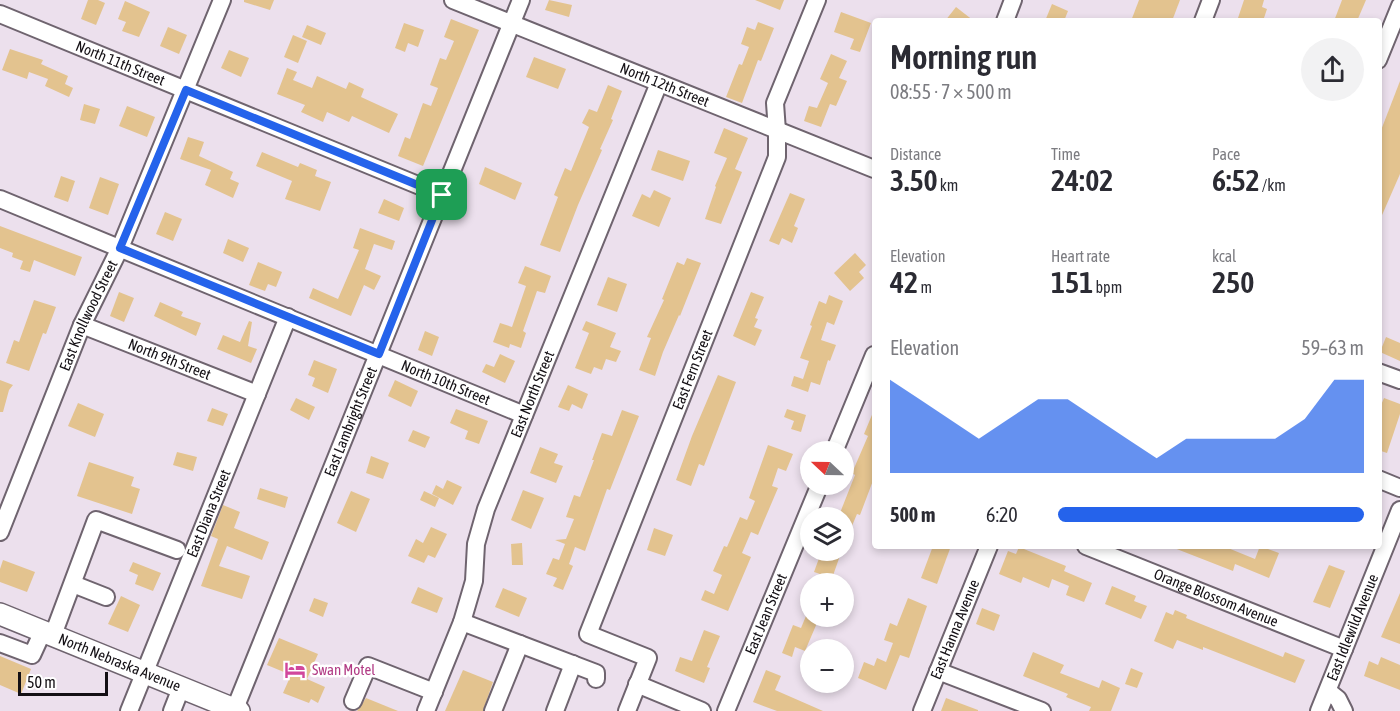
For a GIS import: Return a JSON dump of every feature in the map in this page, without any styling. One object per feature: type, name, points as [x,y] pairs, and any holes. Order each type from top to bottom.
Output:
[{"type":"main road","name":"North Nebraska Avenue","points":[[0,614],[236,710]]},
{"type":"street","name":"East Knollwood Street","points":[[0,532],[82,325],[120,248],[222,0]]},
{"type":"street","name":"North 12th Street","points":[[453,0],[872,168]]},
{"type":"street","name":"East Lambright Street","points":[[236,710],[521,0]]},
{"type":"street","points":[[777,131],[775,103],[817,0]]},
{"type":"street","points":[[1006,18],[1013,0]]},
{"type":"street","points":[[1204,18],[1211,0]]},
{"type":"street","points":[[1382,50],[1400,6]]},
{"type":"street","name":"North 11th Street","points":[[0,14],[442,195]]},
{"type":"street","name":"East North Street","points":[[426,711],[462,622],[474,582],[476,544],[486,509],[659,83]]},
{"type":"street","name":"East Fern Street","points":[[638,684],[648,658],[588,634],[777,157],[777,131]]},
{"type":"street","name":"North 10th Street","points":[[0,199],[524,415]]},
{"type":"street","name":"East Diana Street","points":[[129,711],[288,317]]},
{"type":"street","name":"North 9th Street","points":[[82,325],[256,394]]},
{"type":"street","points":[[839,441],[872,361]]},
{"type":"street","points":[[1382,374],[1400,381]]},
{"type":"street","points":[[1382,481],[1400,488]]},
{"type":"street","name":"East Jean Street","points":[[726,711],[815,495]]},
{"type":"street","name":"East Idlewild Avenue","points":[[1319,711],[1400,510]]},
{"type":"street","points":[[0,643],[32,655],[48,633],[73,584],[96,520],[177,550]]},
{"type":"street","name":"East Hanna Avenue","points":[[922,711],[987,549]]},
{"type":"street","name":"Orange Blossom Avenue","points":[[1094,549],[1344,649]]},
{"type":"street","points":[[73,584],[106,597]]},
{"type":"street","points":[[462,622],[596,673],[596,679]]},
{"type":"street","points":[[493,711],[520,644]]},
{"type":"street","points":[[555,711],[573,664]]},
{"type":"street","points":[[353,701],[368,666],[434,692]]},
{"type":"street","points":[[938,671],[1042,711]]},
{"type":"street","points":[[627,711],[638,684],[702,711]]},
{"type":"street","points":[[172,711],[181,688]]},
{"type":"street","points":[[1328,691],[1338,699],[1344,711]]},
{"type":"building","points":[[88,0],[105,3],[96,25],[81,19]]},
{"type":"building","points":[[244,0],[274,0],[270,10],[244,2]]},
{"type":"building","points":[[549,0],[572,5],[569,17],[545,10]]},
{"type":"building","points":[[755,0],[784,0],[780,10]]},
{"type":"building","points":[[1139,0],[1180,0],[1173,18],[1132,18]]},
{"type":"building","points":[[1244,0],[1264,0],[1262,7],[1267,9],[1264,18],[1238,18]]},
{"type":"building","points":[[1342,0],[1366,0],[1358,18],[1335,18]]},
{"type":"building","points":[[125,1],[150,12],[139,37],[122,31],[126,22],[118,19]]},
{"type":"building","points":[[1052,4],[1068,11],[1065,18],[1046,18]]},
{"type":"building","points":[[956,7],[970,18],[947,18]]},
{"type":"building","points":[[841,12],[871,23],[860,52],[850,49],[854,39],[834,32]]},
{"type":"building","points":[[451,19],[479,30],[423,166],[398,156],[405,137],[410,139],[423,103],[431,106],[438,88],[430,85],[440,58],[446,60],[454,41],[444,37]]},
{"type":"building","points":[[758,22],[774,28],[761,61],[758,60],[742,103],[726,97],[739,64],[742,65],[749,47],[741,44],[747,27],[755,30]]},
{"type":"building","points":[[404,23],[424,30],[418,47],[408,43],[405,52],[395,48]]},
{"type":"building","points":[[307,25],[326,33],[321,45],[302,37]]},
{"type":"building","points":[[168,27],[187,35],[179,54],[160,46]]},
{"type":"building","points":[[293,35],[307,41],[298,63],[284,57]]},
{"type":"building","points":[[10,49],[43,60],[41,64],[68,76],[65,84],[73,88],[69,97],[45,86],[48,79],[29,72],[27,79],[2,70]]},
{"type":"building","points":[[229,50],[249,58],[241,77],[221,68]]},
{"type":"building","points":[[831,54],[847,61],[839,78],[847,81],[836,106],[830,104],[821,127],[804,121],[809,106],[817,108],[828,83],[820,79]]},
{"type":"building","points":[[534,57],[566,69],[558,89],[526,77]]},
{"type":"building","points":[[287,68],[297,72],[293,80],[312,88],[317,76],[346,89],[349,82],[364,89],[361,97],[398,114],[389,133],[352,116],[349,122],[327,112],[323,122],[301,112],[305,105],[277,94]]},
{"type":"building","points":[[1400,81],[1400,174],[1382,215],[1382,128]]},
{"type":"building","points":[[608,85],[622,91],[611,119],[613,120],[600,149],[602,150],[560,252],[540,245],[558,197],[554,195],[565,168],[571,171],[589,127],[582,123],[589,109],[597,112]]},
{"type":"building","points":[[84,104],[100,109],[95,124],[80,120]]},
{"type":"building","points":[[127,106],[155,117],[147,137],[119,126]]},
{"type":"building","points":[[724,128],[748,138],[735,169],[742,172],[721,224],[705,219],[727,158],[714,153]]},
{"type":"building","points":[[188,137],[204,142],[199,156],[233,172],[230,179],[239,183],[233,198],[205,185],[211,170],[180,159]]},
{"type":"building","points":[[658,150],[690,161],[683,181],[651,170]]},
{"type":"building","points":[[262,152],[298,167],[300,163],[317,170],[315,176],[331,182],[320,211],[285,199],[292,181],[256,166]]},
{"type":"building","points":[[485,167],[522,183],[515,200],[479,184]]},
{"type":"building","points":[[61,176],[75,181],[68,202],[54,197]]},
{"type":"building","points":[[100,177],[119,184],[108,215],[89,208]]},
{"type":"building","points":[[654,190],[671,198],[659,227],[632,216],[642,194],[650,198]]},
{"type":"building","points":[[790,193],[805,199],[794,226],[798,228],[792,243],[782,238],[779,245],[769,241]]},
{"type":"building","points":[[384,199],[404,208],[399,221],[378,213]]},
{"type":"building","points":[[165,212],[182,219],[173,241],[156,234]]},
{"type":"building","points":[[0,226],[82,257],[75,276],[34,260],[30,272],[20,269],[23,261],[12,257],[13,253],[0,248]]},
{"type":"building","points":[[360,228],[395,241],[392,250],[374,244],[365,269],[381,276],[374,290],[364,285],[351,316],[309,298],[313,288],[338,299],[359,250],[353,248]]},
{"type":"building","points":[[228,239],[249,248],[243,262],[223,253]]},
{"type":"building","points":[[855,253],[866,265],[859,272],[864,278],[850,291],[834,273]]},
{"type":"building","points":[[687,258],[701,263],[655,376],[639,370],[651,338],[647,337],[664,300],[662,299],[677,262],[684,265]]},
{"type":"building","points":[[258,262],[282,272],[276,287],[268,284],[265,291],[249,285]]},
{"type":"building","points":[[525,266],[551,276],[545,293],[537,291],[523,331],[526,333],[521,348],[510,344],[509,348],[493,342],[500,323],[512,327],[526,286],[518,283]]},
{"type":"building","points":[[608,277],[627,284],[617,312],[597,305]]},
{"type":"building","points":[[119,292],[134,298],[124,322],[110,316]]},
{"type":"building","points":[[751,292],[764,297],[755,318],[758,319],[754,327],[762,330],[755,346],[733,336]]},
{"type":"building","points":[[829,295],[843,301],[834,325],[827,322],[821,340],[836,345],[830,361],[828,360],[820,385],[811,382],[808,392],[791,386],[794,376],[803,379],[809,361],[800,358],[812,326],[810,325],[819,301],[826,304]]},
{"type":"building","points":[[34,300],[56,307],[46,334],[43,333],[29,371],[6,363],[14,340],[19,342]]},
{"type":"building","points":[[160,302],[183,312],[181,316],[201,323],[196,336],[154,316]]},
{"type":"building","points":[[249,321],[252,322],[248,346],[257,349],[251,363],[217,349],[223,335],[240,342]]},
{"type":"building","points":[[586,321],[616,333],[610,347],[621,351],[616,362],[606,359],[602,370],[594,367],[591,374],[575,368],[589,333],[582,330]]},
{"type":"building","points":[[425,331],[439,337],[432,356],[418,350]]},
{"type":"building","points":[[1386,337],[1400,343],[1400,361],[1382,353]]},
{"type":"building","points":[[500,354],[515,361],[505,383],[482,372],[486,364],[494,367]]},
{"type":"building","points":[[314,360],[337,369],[328,393],[312,386],[315,378],[308,375]]},
{"type":"building","points":[[718,375],[736,382],[704,466],[699,464],[691,486],[676,480]]},
{"type":"building","points":[[0,380],[13,385],[9,390],[3,412],[0,412]]},
{"type":"building","points":[[395,380],[418,391],[411,407],[388,396]]},
{"type":"building","points":[[568,385],[588,394],[582,409],[572,404],[569,411],[558,407]]},
{"type":"building","points":[[296,398],[315,407],[309,420],[290,410]]},
{"type":"building","points":[[1384,398],[1400,404],[1400,414],[1387,453],[1382,451],[1382,403]]},
{"type":"building","points":[[78,403],[104,414],[95,437],[68,426]]},
{"type":"building","points":[[212,408],[228,414],[223,426],[207,421]]},
{"type":"building","points":[[456,409],[488,421],[479,444],[465,439],[468,431],[450,423]]},
{"type":"building","points":[[787,409],[806,415],[801,432],[791,429],[794,421],[784,417]]},
{"type":"building","points":[[622,410],[639,416],[610,490],[607,489],[585,551],[575,547],[569,564],[573,566],[563,590],[553,586],[557,578],[546,574],[553,558],[559,560],[565,544],[555,540],[566,539],[574,519],[566,517],[574,495],[580,497],[602,433],[612,436]]},
{"type":"building","points":[[872,415],[872,483],[860,515],[857,514],[854,521],[854,507],[842,507],[847,495],[854,495],[854,468],[868,436],[864,434]]},
{"type":"building","points":[[413,430],[430,437],[425,448],[408,441]]},
{"type":"building","points":[[768,445],[793,454],[786,471],[778,468],[772,486],[778,488],[758,535],[751,532],[742,553],[751,557],[728,611],[701,600],[705,590],[714,594],[722,575],[713,571],[724,546],[727,547],[740,517],[747,520],[755,501],[749,498]]},
{"type":"building","points":[[540,447],[558,454],[554,463],[563,466],[556,483],[530,473]]},
{"type":"building","points":[[177,452],[197,457],[193,471],[173,465]]},
{"type":"building","points":[[371,456],[389,463],[383,479],[366,473]]},
{"type":"building","points":[[89,462],[134,477],[131,486],[140,489],[132,514],[77,496]]},
{"type":"building","points":[[447,480],[462,487],[453,505],[432,494],[436,485],[443,489]]},
{"type":"building","points":[[260,488],[288,497],[285,508],[257,499]]},
{"type":"building","points":[[523,490],[544,498],[531,529],[511,520]]},
{"type":"building","points":[[351,491],[370,499],[356,532],[337,523]]},
{"type":"building","points":[[424,491],[439,498],[435,507],[420,500]]},
{"type":"building","points":[[223,505],[240,512],[234,528],[269,542],[262,560],[227,546],[219,566],[250,576],[242,599],[201,586],[218,539],[211,536]]},
{"type":"building","points":[[431,527],[447,534],[435,558],[428,555],[424,563],[408,556],[416,539],[423,543]]},
{"type":"building","points":[[654,528],[673,535],[665,556],[647,550]]},
{"type":"building","points":[[522,543],[523,565],[512,565],[511,544]]},
{"type":"building","points":[[932,549],[950,549],[937,584],[921,578]]},
{"type":"building","points":[[1018,549],[1024,549],[1066,566],[1064,571],[1092,583],[1084,602],[1066,595],[1069,586],[1052,579],[1049,588],[1023,577],[1021,583],[999,574],[1008,551],[1016,554]]},
{"type":"building","points":[[1177,549],[1230,549],[1255,559],[1259,549],[1268,549],[1279,553],[1269,578],[1235,564],[1233,571]]},
{"type":"building","points":[[3,560],[35,572],[27,592],[0,582]]},
{"type":"building","points":[[818,561],[838,561],[834,573],[814,572]]},
{"type":"building","points":[[133,562],[161,573],[153,591],[135,584],[138,575],[129,571]]},
{"type":"building","points":[[1329,565],[1345,571],[1330,608],[1313,602]]},
{"type":"building","points":[[1112,586],[1136,596],[1134,601],[1147,606],[1141,619],[1105,604]]},
{"type":"building","points":[[418,587],[443,598],[437,613],[411,603]]},
{"type":"building","points":[[503,588],[527,598],[519,617],[495,607]]},
{"type":"building","points":[[1400,593],[1400,644],[1381,637]]},
{"type":"building","points":[[121,596],[140,605],[128,632],[108,624]]},
{"type":"building","points":[[314,598],[328,603],[323,617],[309,611]]},
{"type":"building","points":[[908,598],[927,606],[909,658],[900,655],[886,690],[858,678],[864,662],[874,666],[877,658],[886,662],[893,643],[884,640],[890,623],[897,626]]},
{"type":"building","points":[[982,608],[1000,615],[994,631],[976,624]]},
{"type":"building","points":[[1175,610],[1187,615],[1186,618],[1283,657],[1285,652],[1305,660],[1295,683],[1203,647],[1203,650],[1177,640],[1173,649],[1154,641],[1166,612],[1173,615]]},
{"type":"building","points":[[793,625],[801,628],[815,627],[810,639],[800,639],[800,649],[795,647],[792,657],[782,653]]},
{"type":"building","points":[[704,630],[720,636],[707,667],[710,668],[704,683],[675,671],[680,657],[692,661]]},
{"type":"building","name":"Swan Motel","points":[[279,638],[318,654],[307,679],[325,687],[318,703],[311,699],[309,703],[283,693],[291,675],[267,665]]},
{"type":"building","points":[[1033,652],[1064,665],[1060,673],[1099,688],[1102,680],[1120,688],[1111,711],[1089,711],[1091,707],[1066,697],[1068,694],[1023,676]]},
{"type":"building","points":[[0,656],[31,669],[21,694],[0,685]]},
{"type":"building","points":[[1381,657],[1400,665],[1400,690],[1364,676],[1369,661],[1378,665]]},
{"type":"building","points":[[1131,668],[1143,673],[1137,688],[1125,684]]},
{"type":"building","points":[[463,670],[493,682],[483,711],[445,711]]},
{"type":"building","points":[[766,670],[781,676],[775,690],[823,711],[777,711],[753,702]]},
{"type":"building","points":[[366,698],[398,711],[357,711]]},
{"type":"building","points":[[946,698],[978,710],[978,711],[941,711]]},
{"type":"place","name":"Swan Motel","points":[[295,670]]},
{"type":"route","points":[[186,90],[442,195],[379,354],[120,248],[186,90]]}]
